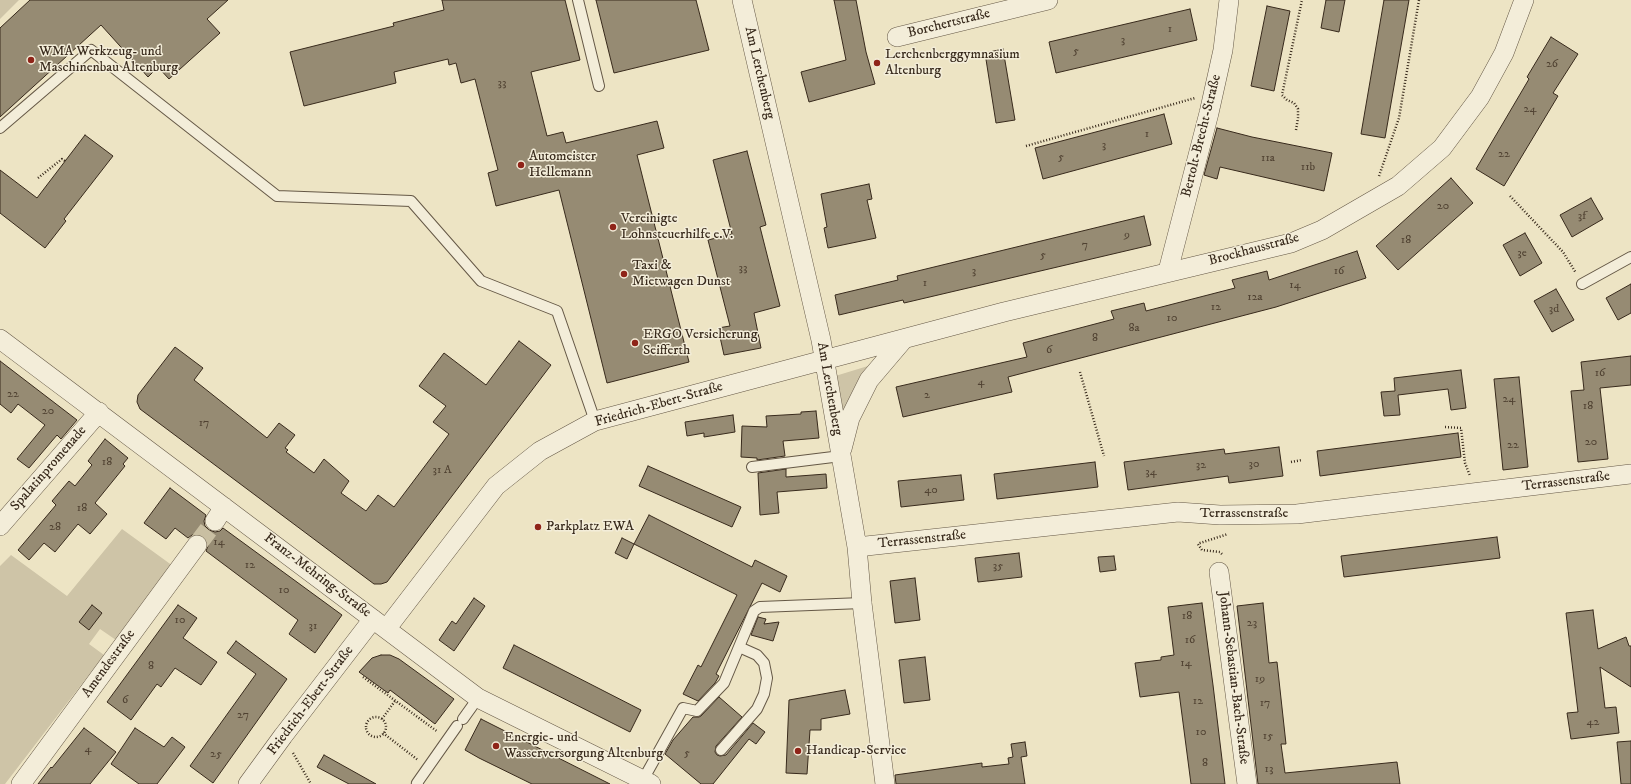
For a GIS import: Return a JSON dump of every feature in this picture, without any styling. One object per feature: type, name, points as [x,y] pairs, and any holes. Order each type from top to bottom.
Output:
[{"type":"street","name":"Am Lerchenberg","points":[[742,0],[825,360],[857,547],[862,603],[885,784]]},
{"type":"street","name":"Borchertstraße","points":[[897,37],[1048,0]]},
{"type":"street","name":"Bertolt-Brecht-Straße","points":[[1168,271],[1212,99],[1223,50],[1229,0]]},
{"type":"street","name":"Brockhausstraße","points":[[825,360],[1004,312],[1168,271],[1291,243],[1322,230],[1398,186],[1442,148],[1480,97],[1504,53],[1524,0]]},
{"type":"street","name":"Franz-Mehring-Straße","points":[[0,339],[99,412],[219,514],[380,624],[478,698],[647,782]]},
{"type":"street","points":[[841,456],[850,418],[868,380],[903,340]]},
{"type":"street","name":"Friedrich-Ebert-Straße","points":[[248,784],[283,736],[496,486],[540,451],[595,422],[825,360]]},
{"type":"street","name":"Spalatinpromenade","points":[[0,526],[99,412]]},
{"type":"street","name":"Terrassenstraße","points":[[857,547],[1178,512],[1220,515],[1297,514],[1631,474]]},
{"type":"street","name":"Amendestraße","points":[[21,784],[197,545]]},
{"type":"street","name":"Johann-Sebastian-Bach-Straße","points":[[1219,572],[1247,784]]},
{"type":"lane","points":[[578,0],[599,86]]},
{"type":"lane","points":[[0,128],[90,50],[277,196],[410,201],[481,281],[557,311],[595,422]]},
{"type":"lane","points":[[1582,284],[1631,257]]},
{"type":"lane","points":[[752,467],[841,456]]},
{"type":"lane","points":[[647,782],[683,708],[697,711],[724,682],[754,611],[760,607],[862,603]]},
{"type":"lane","points":[[721,750],[757,709],[764,694],[767,678],[764,663],[757,655],[739,647]]},
{"type":"lane","points":[[417,784],[478,698]]},
{"type":"path","points":[[1296,130],[1298,109],[1294,103],[1282,96],[1302,0]]},
{"type":"path","points":[[1378,179],[1398,118],[1419,0]]},
{"type":"path","points":[[1026,146],[1201,96],[1212,99]]},
{"type":"path","points":[[38,178],[62,159],[65,162]]},
{"type":"path","points":[[1510,196],[1563,252],[1582,284]]},
{"type":"path","points":[[1080,372],[1104,456]]},
{"type":"path","points":[[1445,427],[1461,428],[1465,463],[1477,493]]},
{"type":"path","points":[[1291,462],[1302,460]]},
{"type":"path","points":[[1219,572],[1224,560],[1222,554],[1220,552],[1202,550],[1198,546],[1199,543],[1240,529],[1245,515]]},
{"type":"path","points":[[363,677],[448,740]]},
{"type":"path","points":[[382,719],[395,701]]},
{"type":"path","points":[[377,717],[382,719],[386,728],[383,733],[379,736],[370,735],[366,726],[368,721],[377,717]]},
{"type":"path","points":[[383,733],[407,752]]},
{"type":"path","points":[[283,736],[311,784]]},
{"type":"shaded area","points":[[0,0],[19,0],[0,19]]},
{"type":"shaded area","points":[[868,366],[843,415],[832,377]]},
{"type":"shaded area","points":[[122,529],[173,566],[116,640],[100,629],[89,644],[104,655],[5,784],[0,784],[0,566],[11,555],[67,596]]},
{"type":"building","name":"WMA Werkzeug- und Maschinenbau Altenburg","points":[[30,0],[228,0],[207,19],[220,33],[169,79],[158,67],[148,77],[101,25],[0,117],[0,28]]},
{"type":"building","points":[[442,0],[565,0],[580,60],[531,72],[547,136],[563,132],[566,143],[657,121],[664,148],[637,155],[689,362],[607,383],[559,190],[496,206],[488,173],[498,170],[475,79],[461,83],[456,63],[449,65],[448,59],[394,72],[396,83],[304,106],[290,52],[394,26],[393,23],[444,10]]},
{"type":"building","points":[[596,0],[696,0],[709,50],[614,73]]},
{"type":"building","points":[[834,0],[856,0],[866,52],[875,84],[809,102],[801,72],[846,60]]},
{"type":"building","points":[[1326,0],[1345,0],[1339,32],[1321,28]]},
{"type":"building","points":[[1384,0],[1409,0],[1385,138],[1361,134]]},
{"type":"building","points":[[1267,6],[1290,11],[1274,91],[1251,86]]},
{"type":"building","points":[[1190,9],[1197,40],[1056,73],[1049,42]]},
{"type":"building","points":[[1551,37],[1578,54],[1553,93],[1558,96],[1504,186],[1476,169],[1529,79],[1527,77]]},
{"type":"building","points":[[1003,49],[1015,120],[996,123],[985,53]]},
{"type":"building","points":[[1164,114],[1172,144],[1043,179],[1035,148]]},
{"type":"building","points":[[1217,128],[1252,137],[1332,153],[1324,191],[1220,167],[1217,179],[1204,175]]},
{"type":"building","points":[[85,135],[113,156],[64,219],[66,221],[45,248],[0,213],[0,170],[37,198]]},
{"type":"building","points":[[747,151],[766,225],[760,227],[780,306],[754,313],[761,348],[724,355],[718,328],[730,326],[708,240],[732,234],[713,160]]},
{"type":"building","points":[[1451,178],[1473,203],[1398,270],[1376,246]]},
{"type":"building","points":[[869,184],[872,199],[867,200],[876,238],[828,248],[824,228],[827,227],[821,194]]},
{"type":"building","points":[[1591,198],[1603,219],[1572,237],[1560,215]]},
{"type":"building","points":[[1144,216],[1151,245],[904,303],[903,300],[839,315],[835,295],[898,280],[897,276]]},
{"type":"building","points":[[1525,233],[1542,263],[1520,276],[1503,245]]},
{"type":"building","points":[[1357,251],[1366,278],[1276,307],[1008,377],[1012,392],[903,417],[896,387],[1027,357],[1023,343],[1114,319],[1111,311],[1144,303],[1146,311],[1235,288],[1232,280],[1267,271],[1269,280]]},
{"type":"building","points":[[1631,284],[1631,313],[1618,320],[1606,298]]},
{"type":"building","points":[[1556,289],[1574,320],[1552,332],[1534,301]]},
{"type":"building","points":[[519,341],[551,365],[387,582],[381,584],[374,584],[140,409],[137,402],[138,395],[175,347],[203,368],[194,380],[267,438],[279,423],[295,435],[285,448],[288,450],[286,452],[314,473],[324,459],[349,481],[341,493],[366,511],[378,495],[394,507],[449,434],[433,422],[446,406],[419,386],[444,353],[486,385]]},
{"type":"building","points":[[1631,356],[1631,385],[1600,388],[1608,459],[1578,462],[1571,391],[1584,390],[1581,362]]},
{"type":"building","points":[[0,361],[77,420],[61,439],[57,435],[29,468],[17,459],[45,425],[18,404],[11,413],[0,404]]},
{"type":"building","points":[[1461,370],[1466,408],[1451,410],[1448,389],[1398,395],[1400,415],[1384,416],[1381,392],[1395,391],[1394,378]]},
{"type":"building","points":[[1519,377],[1528,467],[1503,470],[1494,379]]},
{"type":"building","points":[[816,411],[819,438],[783,441],[785,456],[757,460],[757,458],[741,457],[742,426],[767,427],[766,416],[801,414],[801,412]]},
{"type":"building","points":[[733,415],[735,432],[704,437],[704,433],[687,436],[685,422]]},
{"type":"building","points":[[1458,433],[1461,457],[1320,476],[1317,451]]},
{"type":"building","points":[[105,439],[128,458],[123,464],[125,466],[95,503],[107,514],[90,534],[78,524],[55,552],[44,543],[29,560],[18,550],[56,505],[52,501],[69,481],[75,486],[92,465],[88,461]]},
{"type":"building","points":[[1279,447],[1283,476],[1229,483],[1228,476],[1128,490],[1124,462],[1224,449],[1225,454]]},
{"type":"building","points":[[1095,462],[1098,487],[997,499],[994,474]]},
{"type":"building","points":[[648,466],[741,507],[732,527],[639,486]]},
{"type":"building","points":[[786,469],[786,477],[826,474],[827,488],[777,492],[779,513],[760,515],[758,473]]},
{"type":"building","points":[[961,475],[964,500],[901,507],[898,481]]},
{"type":"building","points":[[170,488],[206,515],[204,521],[205,526],[209,530],[215,532],[220,531],[223,528],[342,615],[315,653],[289,634],[298,620],[206,551],[208,546],[207,540],[204,536],[198,534],[192,535],[188,538],[175,528],[166,539],[144,523]]},
{"type":"building","points":[[649,515],[752,567],[755,560],[787,576],[780,592],[762,583],[716,674],[719,676],[715,683],[698,701],[683,694],[698,665],[701,667],[737,595],[634,544]]},
{"type":"building","points":[[1497,537],[1500,558],[1344,577],[1341,556]]},
{"type":"building","points":[[622,538],[634,544],[627,559],[615,553]]},
{"type":"building","points":[[1019,553],[1022,577],[978,582],[975,558]]},
{"type":"building","points":[[1114,556],[1116,570],[1100,572],[1098,557]]},
{"type":"building","points":[[915,578],[920,620],[895,623],[890,581]]},
{"type":"building","points":[[474,598],[485,606],[454,651],[439,640],[452,621],[456,624]]},
{"type":"building","points":[[1202,603],[1225,784],[1191,784],[1179,692],[1140,697],[1135,663],[1161,660],[1161,657],[1174,655],[1168,607]]},
{"type":"building","points":[[1263,603],[1269,663],[1277,662],[1286,744],[1281,744],[1285,773],[1397,762],[1400,784],[1258,784],[1237,606]]},
{"type":"building","points":[[92,605],[102,613],[89,630],[79,622]]},
{"type":"building","points":[[178,605],[197,618],[183,638],[217,662],[201,685],[175,668],[161,687],[157,684],[131,720],[107,702]]},
{"type":"building","points":[[1593,610],[1598,649],[1626,637],[1629,646],[1631,646],[1631,687],[1600,667],[1605,708],[1616,707],[1619,733],[1571,739],[1567,713],[1578,712],[1566,613]]},
{"type":"building","points":[[758,617],[766,619],[764,624],[779,622],[773,641],[751,635]]},
{"type":"building","points":[[236,641],[287,679],[213,783],[190,766],[256,674],[227,653]]},
{"type":"building","points":[[514,645],[641,710],[630,732],[503,668]]},
{"type":"building","points":[[381,655],[390,655],[399,659],[454,699],[435,724],[390,690],[388,693],[359,672],[372,658]]},
{"type":"building","points":[[925,657],[930,700],[904,703],[899,660]]},
{"type":"building","name":"Handicap-Service","points":[[845,690],[850,714],[821,719],[821,730],[810,730],[807,774],[786,773],[789,700]]},
{"type":"building","points":[[719,697],[742,717],[716,746],[715,752],[717,755],[726,755],[753,723],[765,732],[756,744],[749,739],[713,784],[701,784],[665,754],[673,740],[693,717],[701,716]]},
{"type":"building","points":[[481,719],[610,784],[532,784],[479,758],[465,750]]},
{"type":"building","points":[[84,728],[116,752],[90,784],[38,784],[51,767],[52,768]]},
{"type":"building","points":[[135,728],[164,747],[172,737],[185,747],[157,784],[139,784],[111,764]]},
{"type":"building","points":[[1631,741],[1631,784],[1621,784],[1617,742]]},
{"type":"building","points":[[1025,742],[1027,756],[1021,757],[1025,784],[896,784],[895,775],[982,763],[982,767],[1009,764],[1008,758],[1013,757],[1011,744]]},
{"type":"building","points":[[324,755],[376,784],[349,784],[317,767]]},
{"type":"tunnel","points":[[197,545],[215,521]]},
{"type":"place","name":"WMA Werkzeug- und Maschinenbau Altenburg","points":[[31,60]]},
{"type":"place","name":"Lerchenberggymnasium Altenburg","points":[[877,63]]},
{"type":"place","name":"Automeister Hellemann","points":[[521,165]]},
{"type":"place","name":"Vereinigte Lohnsteuerhilfe e.V.","points":[[613,227]]},
{"type":"place","name":"Taxi & Mietwagen Dunst","points":[[624,274]]},
{"type":"place","name":"ERGO Versicherung Seifferth","points":[[635,343]]},
{"type":"place","name":"Parkplatz EWA","points":[[538,527]]},
{"type":"place","name":"Energie- und Wasserversorgung Altenburg","points":[[496,746]]},
{"type":"place","name":"Handicap-Service","points":[[798,751]]}]
